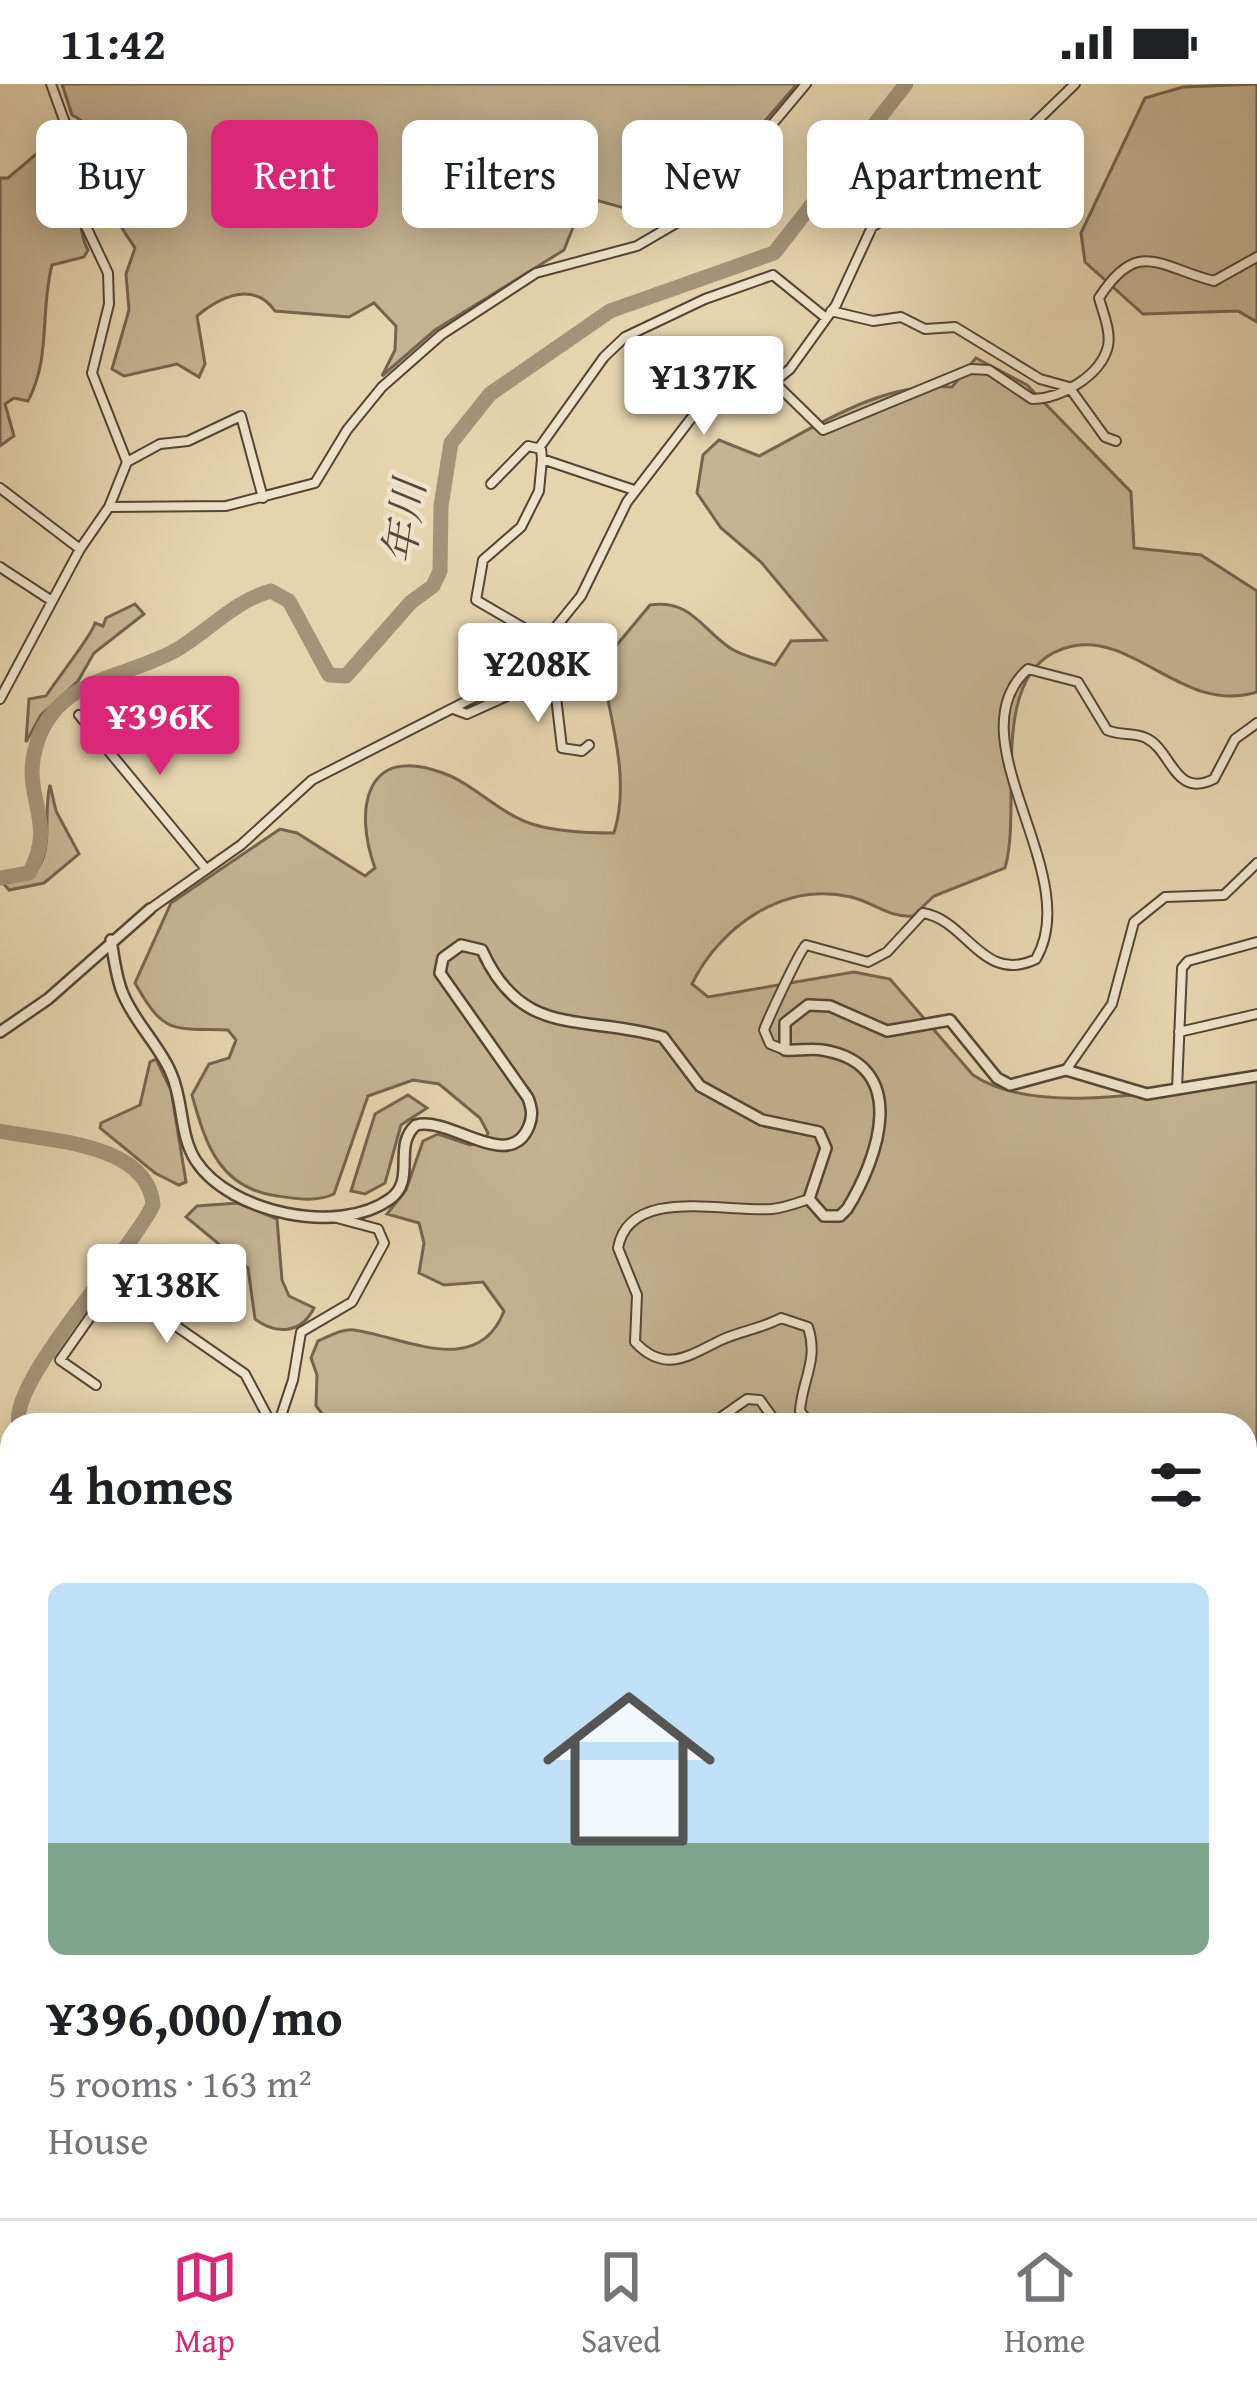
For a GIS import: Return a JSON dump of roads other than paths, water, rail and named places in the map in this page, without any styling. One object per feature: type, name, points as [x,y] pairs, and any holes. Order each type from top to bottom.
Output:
[{"type":"street","points":[[51,84],[77,156],[82,218],[108,273],[109,304],[92,373],[127,462]]},
{"type":"street","points":[[109,507],[202,508],[315,483],[346,430],[382,387],[441,335],[536,273],[649,241],[702,208],[806,84]]},
{"type":"street","points":[[0,1032],[48,999],[111,940],[206,869],[312,780],[517,676],[581,596],[634,490],[705,404],[774,382],[790,369],[829,314],[872,227],[916,199],[979,176],[1075,84]]},
{"type":"street","points":[[774,382],[823,430],[888,399],[922,393],[971,369],[989,370],[1032,399],[1071,388],[1106,353],[1108,335],[1099,298],[1134,261],[1153,260],[1214,281],[1257,257]]},
{"type":"street","points":[[546,641],[476,600],[483,560],[519,531],[537,499],[540,453],[609,352],[632,333],[705,299],[773,275],[829,314],[873,321],[901,317],[926,329],[955,327],[1040,379],[1071,388],[1105,437],[1116,441]]},
{"type":"street","points":[[0,699],[80,549],[109,507],[127,462],[160,444],[188,441],[242,416],[263,498]]},
{"type":"street","points":[[490,484],[524,448],[634,490]]},
{"type":"street","points":[[0,488],[80,549]]},
{"type":"street","points":[[0,566],[52,601]]},
{"type":"street","points":[[809,1199],[824,1216],[847,1210],[871,1160],[882,1109],[870,1078],[853,1063],[821,1050],[785,1050],[770,1044],[764,1030],[791,979],[794,958],[806,945],[868,962],[887,952],[923,913],[937,916],[994,962],[1013,966],[1036,959],[1051,913],[1041,855],[1022,821],[1021,793],[1002,729],[1016,680],[1028,669],[1078,682],[1107,730],[1143,736],[1176,774],[1193,783],[1214,778],[1235,740],[1257,724]]},
{"type":"street","points":[[456,710],[467,715],[518,691],[548,689],[556,697],[562,748],[582,752],[589,745]]},
{"type":"street","points":[[79,715],[206,869]]},
{"type":"street","points":[[1066,1070],[1112,1004],[1134,922],[1166,897],[1224,895],[1257,863]]},
{"type":"street","points":[[111,940],[122,992],[171,1072],[187,1144],[205,1173],[257,1203],[378,1229],[384,1243],[352,1302],[301,1332],[293,1380],[280,1413]]},
{"type":"street","points":[[1177,1090],[1179,978],[1188,961],[1257,942]]},
{"type":"street","points":[[331,1216],[363,1211],[392,1198],[402,1184],[407,1133],[416,1125],[438,1123],[501,1147],[516,1144],[526,1132],[532,1112],[528,1098],[440,973],[448,951],[466,945],[482,950],[504,992],[532,1011],[663,1036],[700,1086],[762,1120],[819,1132],[826,1148],[809,1199]]},
{"type":"street","points":[[785,1050],[789,1017],[816,1003],[887,1031],[950,1020],[997,1078],[1010,1084],[1066,1070],[1135,1094],[1257,1076]]},
{"type":"street","points":[[1179,1032],[1257,1014]]},
{"type":"street","points":[[802,1413],[801,1391],[812,1370],[808,1327],[781,1318],[678,1361],[646,1353],[635,1342],[637,1295],[618,1248],[624,1230],[646,1212],[776,1209],[809,1199]]},
{"type":"street","points":[[96,1385],[60,1360],[114,1283],[245,1374],[268,1413]]},
{"type":"street","points":[[727,1413],[747,1399],[760,1400],[769,1413]]},
{"type":"waterway","name":"年川","points":[[0,878],[29,873],[37,855],[40,824],[32,767],[44,726],[57,707],[93,683],[178,649],[234,609],[271,591],[289,601],[329,675],[346,676],[411,602],[433,586],[440,571],[441,506],[451,443],[490,394],[610,311],[774,253],[906,84]]},
{"type":"waterway","points":[[0,1131],[69,1142],[115,1157],[147,1184],[153,1205],[50,1349],[32,1379],[20,1413]]}]
